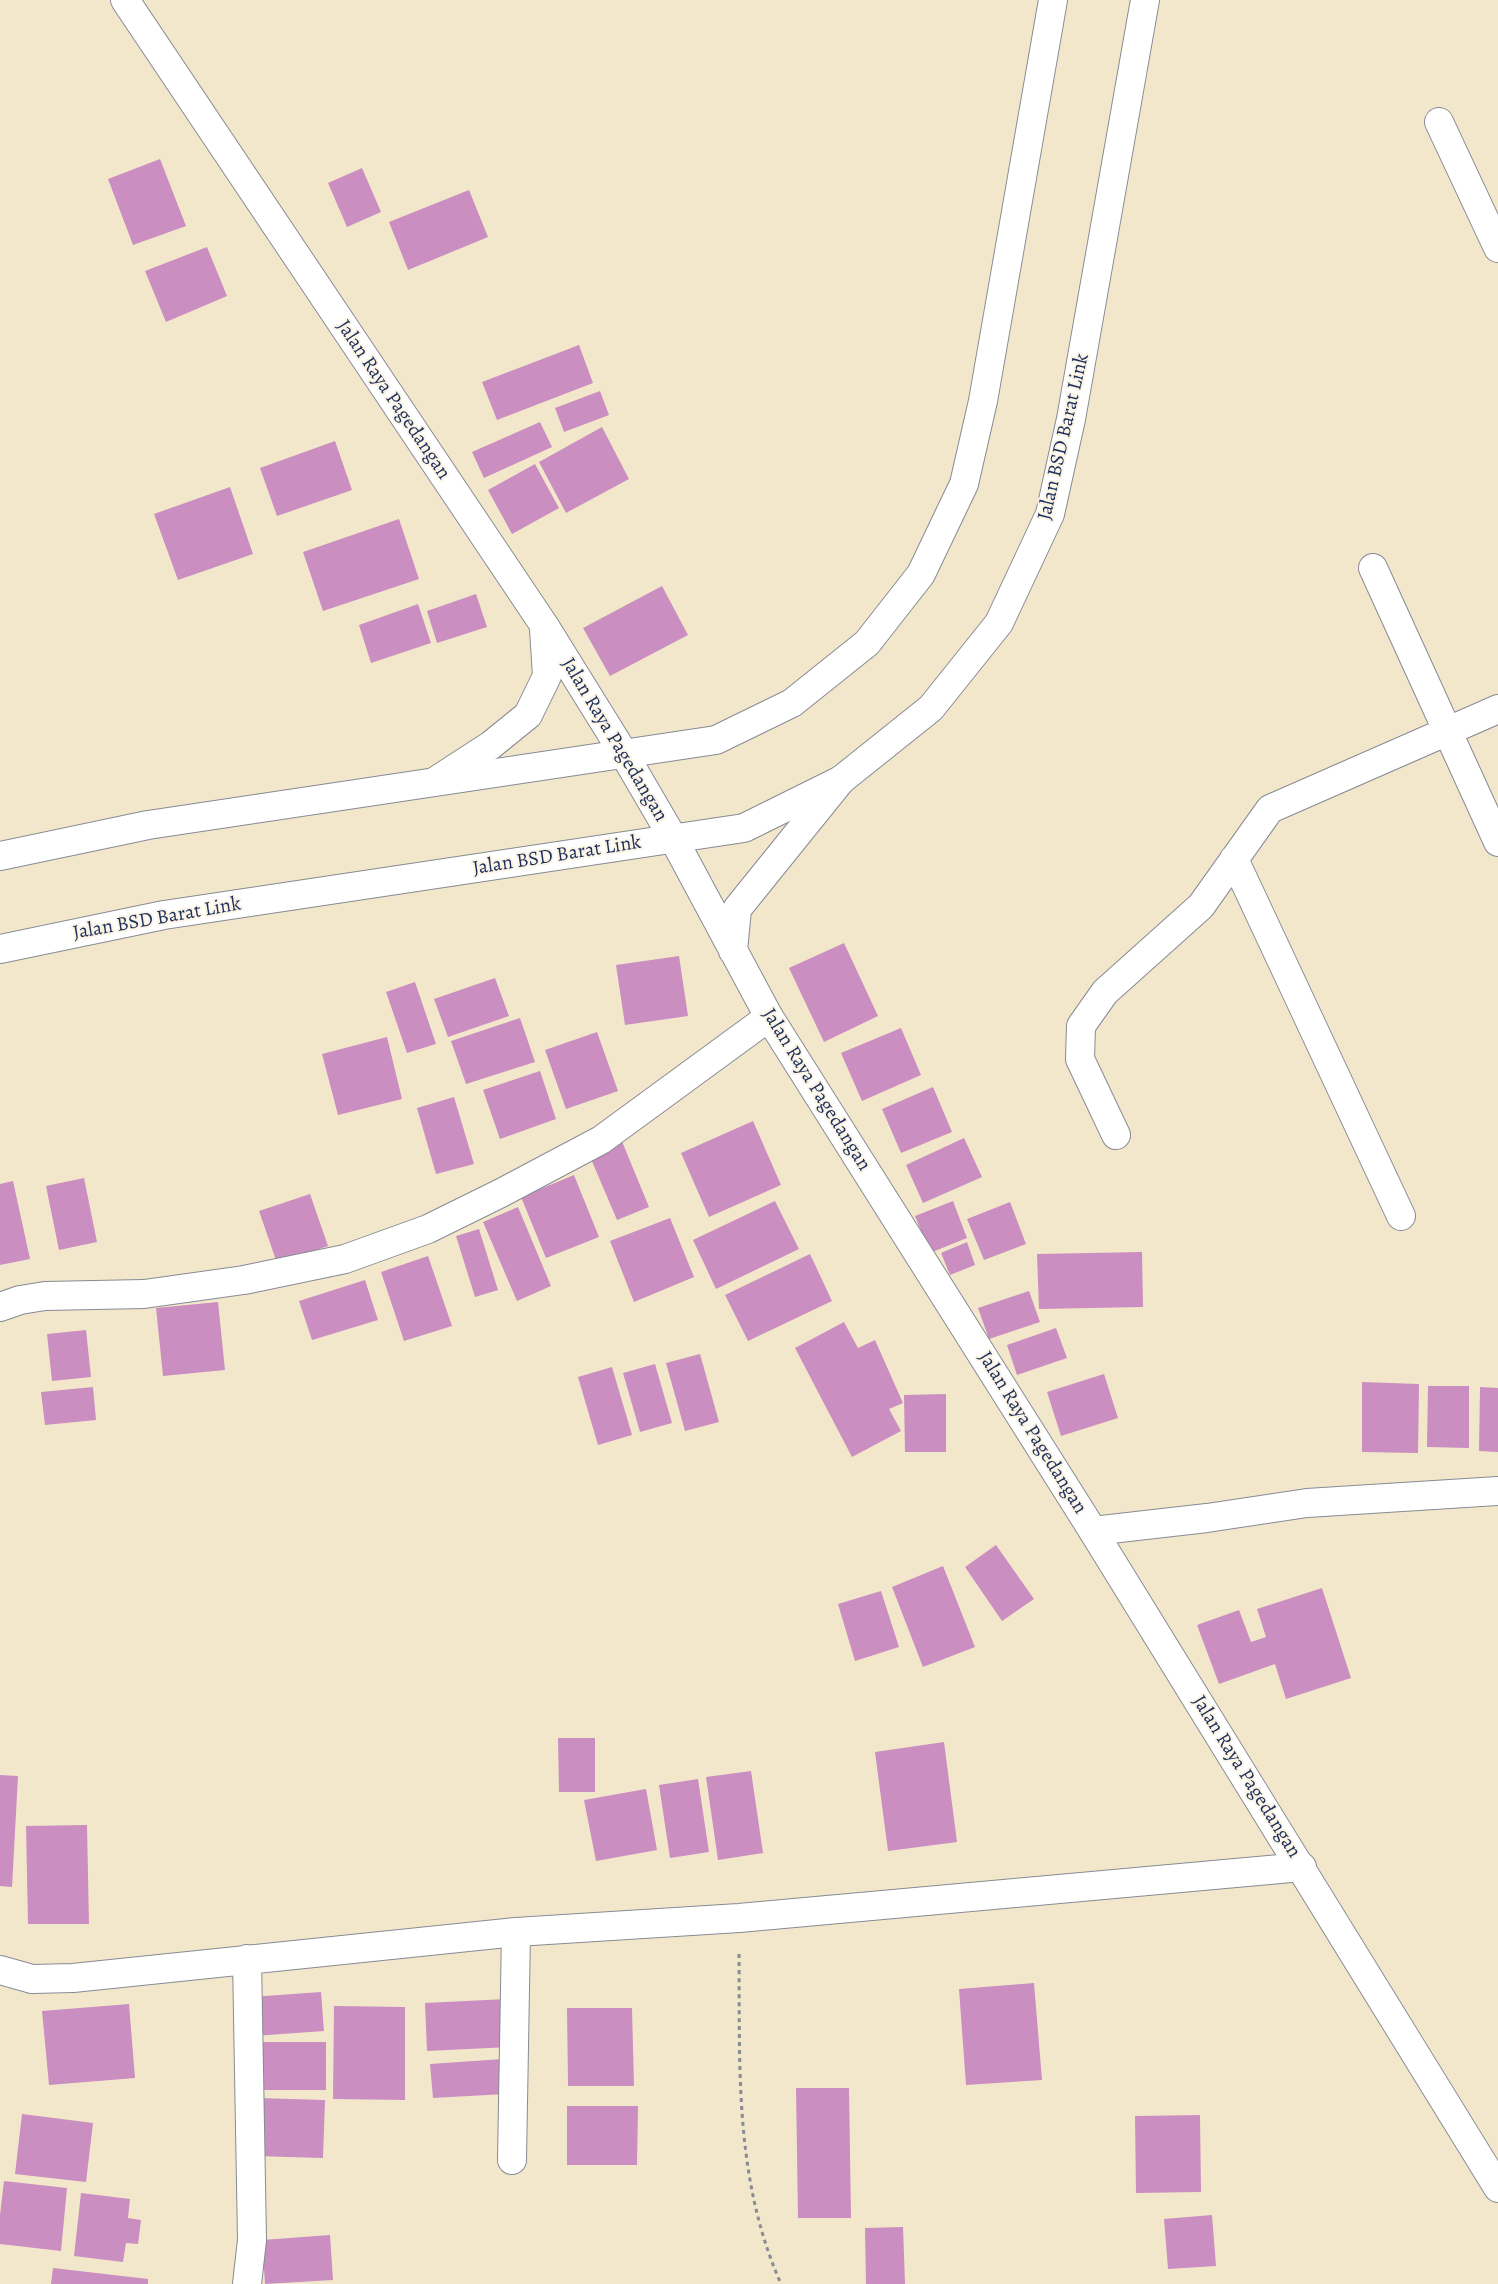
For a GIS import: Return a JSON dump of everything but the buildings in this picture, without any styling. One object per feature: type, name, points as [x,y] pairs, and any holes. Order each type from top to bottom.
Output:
[{"type":"street","name":"Jalan Raya Pagedangan","points":[[125,0],[544,625],[624,754],[673,838],[769,1017],[1093,1531],[1302,1867],[1498,2188]]},
{"type":"street","points":[[0,856],[148,825],[716,740],[792,703],[867,643],[921,574],[964,484],[983,401],[1053,0]]},
{"type":"street","name":"Jalan BSD Barat Link","points":[[0,949],[164,915],[744,828],[841,780],[931,708],[999,623],[1050,514],[1071,419],[1145,0]]},
{"type":"street","points":[[1439,122],[1498,248]]},
{"type":"street","points":[[1373,568],[1498,842]]},
{"type":"street","points":[[434,782],[491,745],[528,715],[547,676],[544,625]]},
{"type":"street","points":[[1116,1135],[1080,1059],[1082,1026],[1105,992],[1201,906],[1270,809],[1498,709]]},
{"type":"street","points":[[734,951],[737,909],[841,780]]},
{"type":"street","points":[[1234,859],[1401,1216]]},
{"type":"street","points":[[0,1307],[20,1300],[45,1296],[144,1294],[244,1280],[345,1258],[428,1229],[601,1140],[769,1017]]},
{"type":"street","points":[[1093,1531],[1206,1518],[1307,1503],[1498,1491]]},
{"type":"street","points":[[0,1970],[32,1979],[51,1979],[516,1932],[739,1918],[1302,1867]]},
{"type":"street","points":[[512,2160],[516,1932]]},
{"type":"street","points":[[247,1959],[252,2240],[247,2284]]},
{"type":"path","points":[[739,1918],[742,2130],[752,2196],[771,2263],[781,2284]]}]
